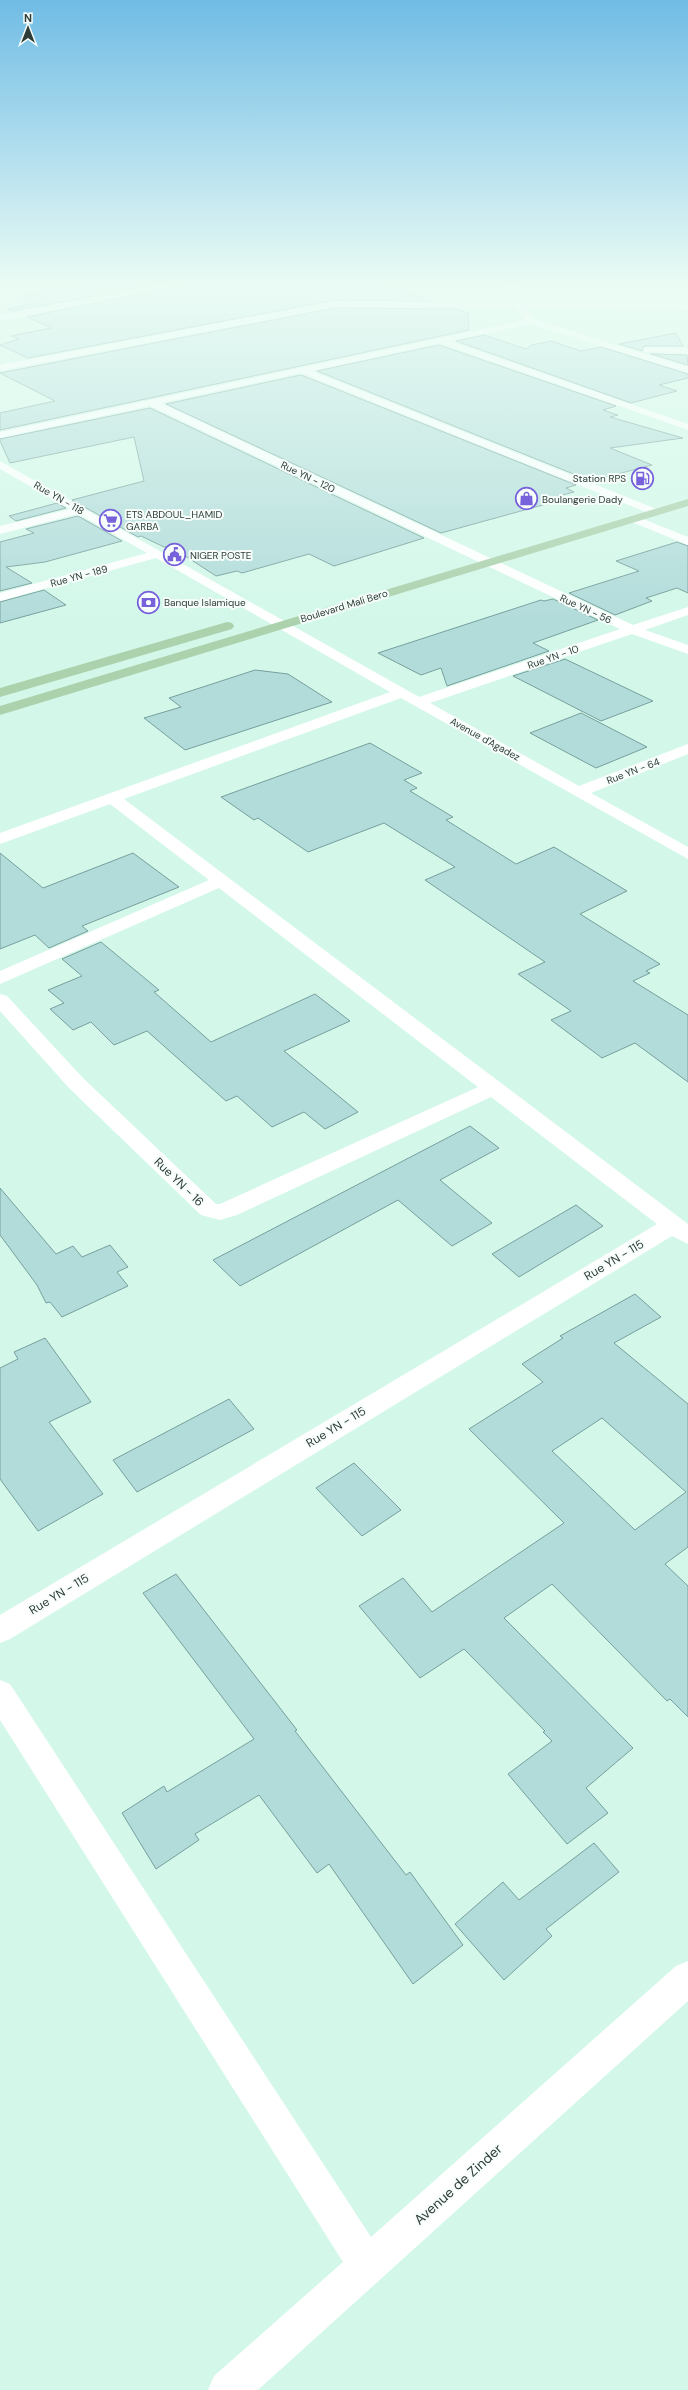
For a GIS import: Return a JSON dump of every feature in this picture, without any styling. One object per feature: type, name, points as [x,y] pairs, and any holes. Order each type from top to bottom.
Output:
[{"type":"main road","points":[[611,510],[654,497]]},
{"type":"main road","name":"Boulevard Mali Bero","points":[[0,711],[280,618],[486,562],[688,502]]},
{"type":"main road","points":[[451,558],[488,546]]},
{"type":"main road","points":[[0,693],[263,615]]},
{"type":"street","points":[[0,435],[181,396]]},
{"type":"street","points":[[366,396],[655,512]]},
{"type":"street","points":[[598,396],[688,427]]},
{"type":"street","name":"Rue YN - 120","points":[[150,402],[486,562]]},
{"type":"street","name":"Rue YN - 118","points":[[0,464],[263,615],[280,618]]},
{"type":"street","points":[[0,530],[79,510]]},
{"type":"street","points":[[633,519],[688,541]]},
{"type":"street","name":"Rue YN - 189","points":[[0,597],[158,554]]},
{"type":"street","name":"Rue YN - 56","points":[[486,562],[632,630],[688,650]]},
{"type":"street","name":"Rue YN - 10","points":[[418,702],[688,611]]},
{"type":"street","name":"Avenue d'Agadez","points":[[280,618],[402,693],[688,854]]},
{"type":"street","points":[[0,839],[402,693]]},
{"type":"street","name":"Rue YN - 64","points":[[578,792],[688,749]]},
{"type":"street","points":[[112,798],[680,1231]]},
{"type":"street","points":[[0,978],[221,881]]},
{"type":"street","name":"Rue YN - 16","points":[[0,1000],[76,1083],[209,1210],[220,1212],[229,1210],[492,1088]]},
{"type":"street","name":"Rue YN - 115","points":[[0,1630],[680,1231]]},
{"type":"street","points":[[0,1694],[367,2265]]},
{"type":"street","name":"Avenue de Zinder","points":[[228,2390],[688,1978]]},
{"type":"building","points":[[44,396],[162,396],[0,430],[0,413],[55,401]]},
{"type":"building","points":[[205,396],[352,396],[576,485],[566,488],[574,492],[555,497],[561,500],[441,533],[166,404]]},
{"type":"building","points":[[378,396],[586,396],[616,406],[603,410],[618,415],[610,417],[683,438],[610,448],[652,465],[591,481]]},
{"type":"building","points":[[610,396],[660,396],[631,403]]},
{"type":"building","points":[[150,408],[424,538],[334,566],[309,554],[242,573],[237,571],[216,576],[170,546],[164,547],[141,536],[138,537],[72,500],[144,481],[134,437],[10,463],[0,441],[0,439]]},
{"type":"building","points":[[57,503],[66,508],[16,521],[9,516]]},
{"type":"building","points":[[78,516],[122,541],[45,562],[6,567],[32,583],[0,591],[0,542],[34,533],[26,529]]},
{"type":"building","points":[[677,542],[688,546],[688,593],[677,588],[646,598],[652,601],[615,615],[569,593],[639,571],[616,561]]},
{"type":"building","points":[[44,590],[66,605],[0,623],[0,602]]},
{"type":"building","points":[[553,599],[598,620],[533,643],[549,651],[447,686],[441,668],[421,675],[378,653],[541,600],[544,601]]},
{"type":"building","points":[[565,659],[653,701],[601,721],[513,676]]},
{"type":"building","points":[[255,670],[288,674],[332,702],[185,750],[144,718],[181,707],[169,698]]},
{"type":"building","points":[[581,713],[647,747],[596,768],[530,733]]},
{"type":"building","points":[[370,743],[422,773],[404,780],[417,788],[410,791],[453,817],[446,820],[516,864],[554,847],[627,891],[580,914],[660,964],[646,971],[650,973],[633,981],[688,1015],[688,1082],[635,1043],[602,1058],[551,1020],[571,1011],[518,974],[545,962],[425,880],[455,867],[384,823],[308,852],[258,818],[254,820],[221,797]]},
{"type":"building","points":[[0,853],[43,888],[133,853],[179,887],[82,926],[88,931],[49,948],[35,935],[0,949]]},
{"type":"building","points":[[101,942],[159,990],[154,992],[211,1042],[315,994],[350,1021],[284,1051],[358,1112],[325,1129],[304,1112],[272,1127],[237,1096],[226,1101],[147,1031],[114,1045],[91,1022],[73,1030],[50,1009],[64,1003],[48,990],[82,976],[62,959]]},
{"type":"building","points":[[470,1126],[499,1148],[440,1180],[492,1223],[452,1246],[398,1200],[240,1286],[213,1260]]},
{"type":"building","points":[[0,1188],[56,1254],[73,1246],[82,1257],[110,1245],[128,1267],[117,1272],[128,1286],[62,1317],[50,1302],[46,1303],[37,1285],[0,1235]]},
{"type":"building","points":[[576,1205],[603,1226],[519,1277],[492,1254]]},
{"type":"building","points":[[635,1294],[661,1317],[614,1343],[688,1404],[688,1547],[665,1564],[688,1586],[688,1717],[670,1699],[667,1701],[552,1584],[504,1618],[633,1748],[586,1788],[608,1813],[567,1844],[508,1774],[552,1741],[543,1732],[545,1731],[464,1649],[420,1678],[359,1606],[403,1578],[432,1612],[564,1523],[469,1429],[543,1382],[522,1364],[563,1338],[560,1336]],"holes":[[[602,1418],[686,1492],[635,1530],[552,1451]]]},
{"type":"building","points":[[45,1338],[91,1402],[49,1422],[103,1494],[38,1531],[0,1479],[0,1368],[18,1359],[14,1352]]},
{"type":"building","points":[[229,1399],[254,1429],[137,1492],[113,1460]]},
{"type":"building","points":[[354,1463],[401,1510],[362,1536],[316,1488]]},
{"type":"building","points":[[176,1574],[297,1730],[295,1731],[406,1875],[410,1872],[463,1945],[413,1984],[329,1864],[317,1873],[259,1795],[195,1834],[199,1840],[156,1869],[122,1813],[164,1786],[167,1792],[254,1739],[143,1593]]},
{"type":"building","points":[[594,1843],[619,1872],[546,1929],[552,1936],[504,1980],[455,1924],[503,1882],[519,1900]]},
{"type":"place","name":"Station RPS","points":[[642,478]]},
{"type":"place","name":"Boulangerie Dady","points":[[527,499]]},
{"type":"place","name":"ETS ABDOUL_HAMID GARBA","points":[[110,520]]},
{"type":"place","name":"NIGER POSTE","points":[[174,555]]},
{"type":"place","name":"Banque Islamique","points":[[149,602]]}]
